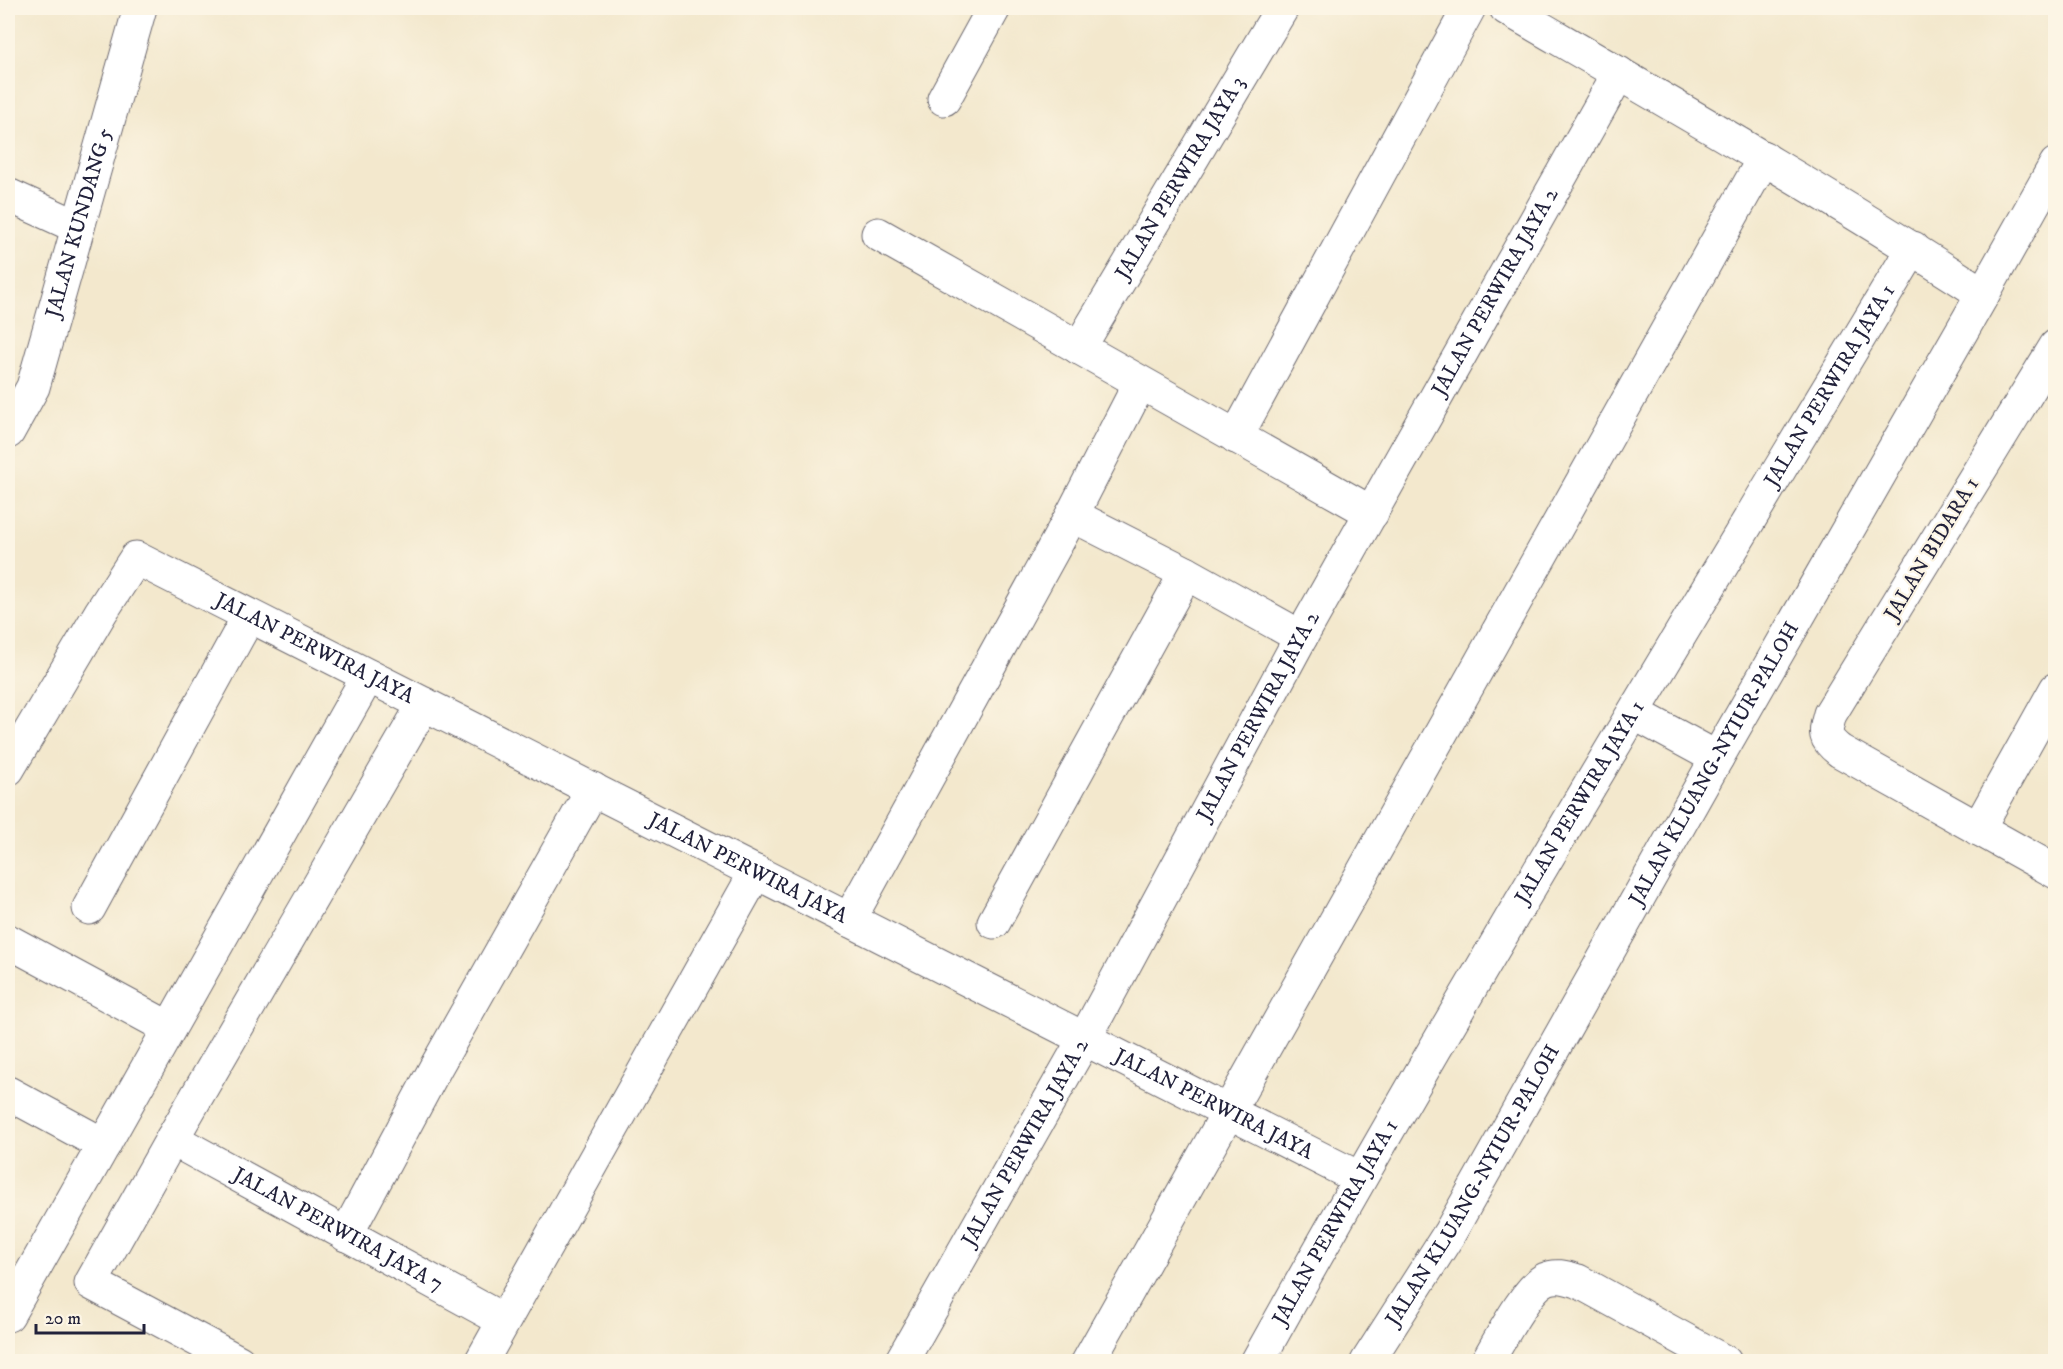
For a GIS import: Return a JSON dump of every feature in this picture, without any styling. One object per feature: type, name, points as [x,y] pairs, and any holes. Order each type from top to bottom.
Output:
[{"type":"street","name":"JALAN KUNDANG 5","points":[[8,432],[33,387],[140,8]]},
{"type":"street","points":[[944,99],[994,8]]},
{"type":"street","name":"JALAN PERWIRA JAYA 3","points":[[1079,348],[1282,8]]},
{"type":"street","points":[[1236,437],[1469,8]]},
{"type":"street","points":[[1506,8],[1764,158],[1983,294]]},
{"type":"street","name":"JALAN PERWIRA JAYA 2","points":[[901,1362],[1085,1038],[1301,638],[1619,73]]},
{"type":"street","points":[[1088,1362],[1764,158]]},
{"type":"street","name":"JALAN KLUANG-NYIUR-PALOH","points":[[1367,1362],[1449,1234],[2055,164]]},
{"type":"street","points":[[8,195],[78,227]]},
{"type":"street","points":[[878,234],[1372,513]]},
{"type":"street","name":"JALAN PERWIRA JAYA 1","points":[[1257,1362],[1359,1178],[1912,248]]},
{"type":"street","name":"JALAN BIDARA 1","points":[[1978,829],[1839,751],[1830,743],[1825,733],[1830,714],[2055,346]]},
{"type":"street","points":[[849,920],[1072,515],[1140,383]]},
{"type":"street","points":[[1072,515],[1186,573],[1301,638]]},
{"type":"street","name":"JALAN PERWIRA JAYA","points":[[8,769],[101,612],[136,558],[1359,1178]]},
{"type":"street","points":[[994,922],[1186,573]]},
{"type":"street","points":[[89,908],[249,616]]},
{"type":"street","points":[[8,1315],[19,1267],[104,1145],[368,676]]},
{"type":"street","points":[[2055,689],[1978,829],[2055,872]]},
{"type":"street","points":[[238,1362],[91,1283],[172,1138],[424,704]]},
{"type":"street","points":[[1634,713],[1717,758]]},
{"type":"street","points":[[346,1235],[442,1056],[593,789]]},
{"type":"street","points":[[481,1362],[756,872]]},
{"type":"street","points":[[8,941],[169,1028]]},
{"type":"street","points":[[8,1093],[104,1145]]},
{"type":"street","name":"JALAN PERWIRA JAYA 7","points":[[172,1138],[504,1320]]},
{"type":"street","points":[[1487,1362],[1532,1288],[1546,1279],[1562,1276],[1578,1281],[1723,1361]]}]
